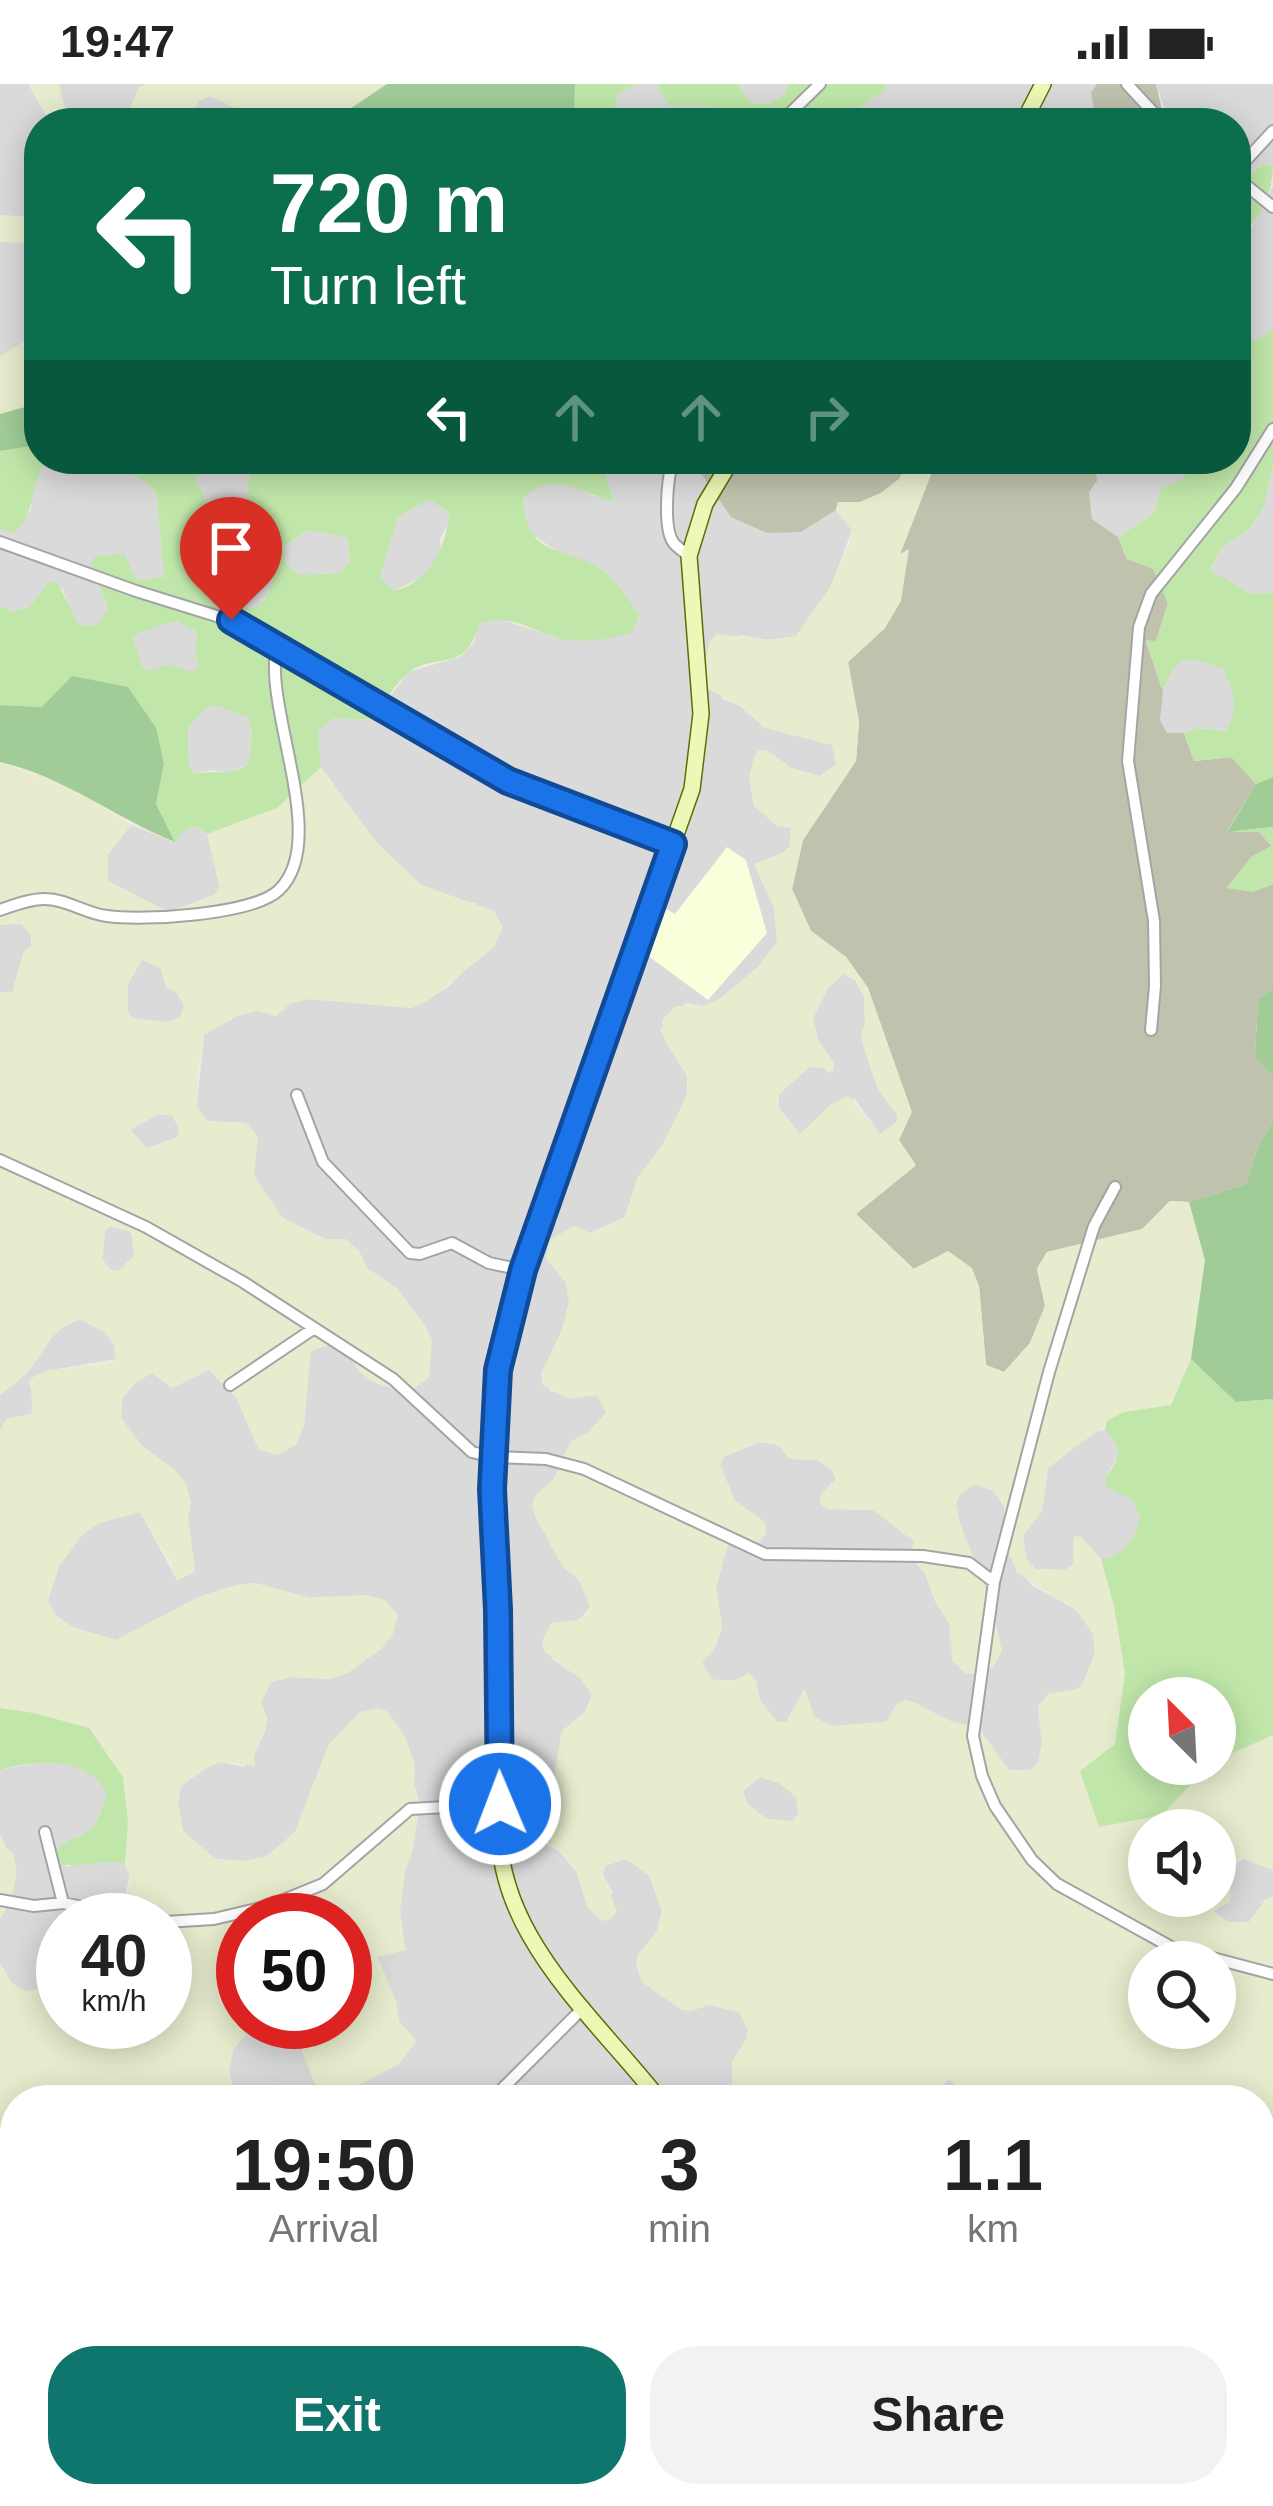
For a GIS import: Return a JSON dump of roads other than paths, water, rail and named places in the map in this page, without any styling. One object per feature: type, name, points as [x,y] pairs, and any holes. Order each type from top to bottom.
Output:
[{"type":"main road","points":[[648,2085],[536,1950],[518,1916],[499,1853],[492,1457],[498,1370],[523,1270],[692,789],[700,734],[689,556],[705,504],[722,474]]},
{"type":"street","points":[[795,108],[820,84]]},
{"type":"street","points":[[1126,84],[1149,108]]},
{"type":"street","points":[[1251,157],[1273,131]]},
{"type":"street","points":[[1251,464],[1273,429]]},
{"type":"street","points":[[670,474],[669,529],[674,544],[689,556]]},
{"type":"street","points":[[1150,1030],[1154,921],[1128,761],[1139,628],[1150,594],[1245,474]]},
{"type":"street","points":[[0,542],[231,620],[508,781],[673,844]]},
{"type":"street","points":[[0,910],[50,899],[100,916],[128,918],[243,909],[281,889],[295,862],[297,826],[292,765],[273,667],[277,646]]},
{"type":"street","points":[[297,1095],[323,1162],[410,1253],[452,1243],[489,1263],[523,1270]]},
{"type":"street","points":[[0,1160],[146,1227],[243,1282],[393,1379],[466,1448],[492,1457],[546,1459],[597,1474],[765,1554],[914,1555],[969,1563],[994,1582]]},
{"type":"street","points":[[1115,1187],[1094,1226],[1049,1372],[994,1582],[973,1736],[987,1790],[1013,1834],[1032,1860],[1066,1891],[1156,1941],[1273,1974]]},
{"type":"street","points":[[230,1385],[313,1329]]},
{"type":"street","points":[[192,1919],[243,1912],[323,1884],[410,1810],[500,1804]]},
{"type":"street","points":[[45,1832],[60,1893]]},
{"type":"street","points":[[0,1900],[36,1906]]},
{"type":"street","points":[[506,2085],[584,2007]]}]
